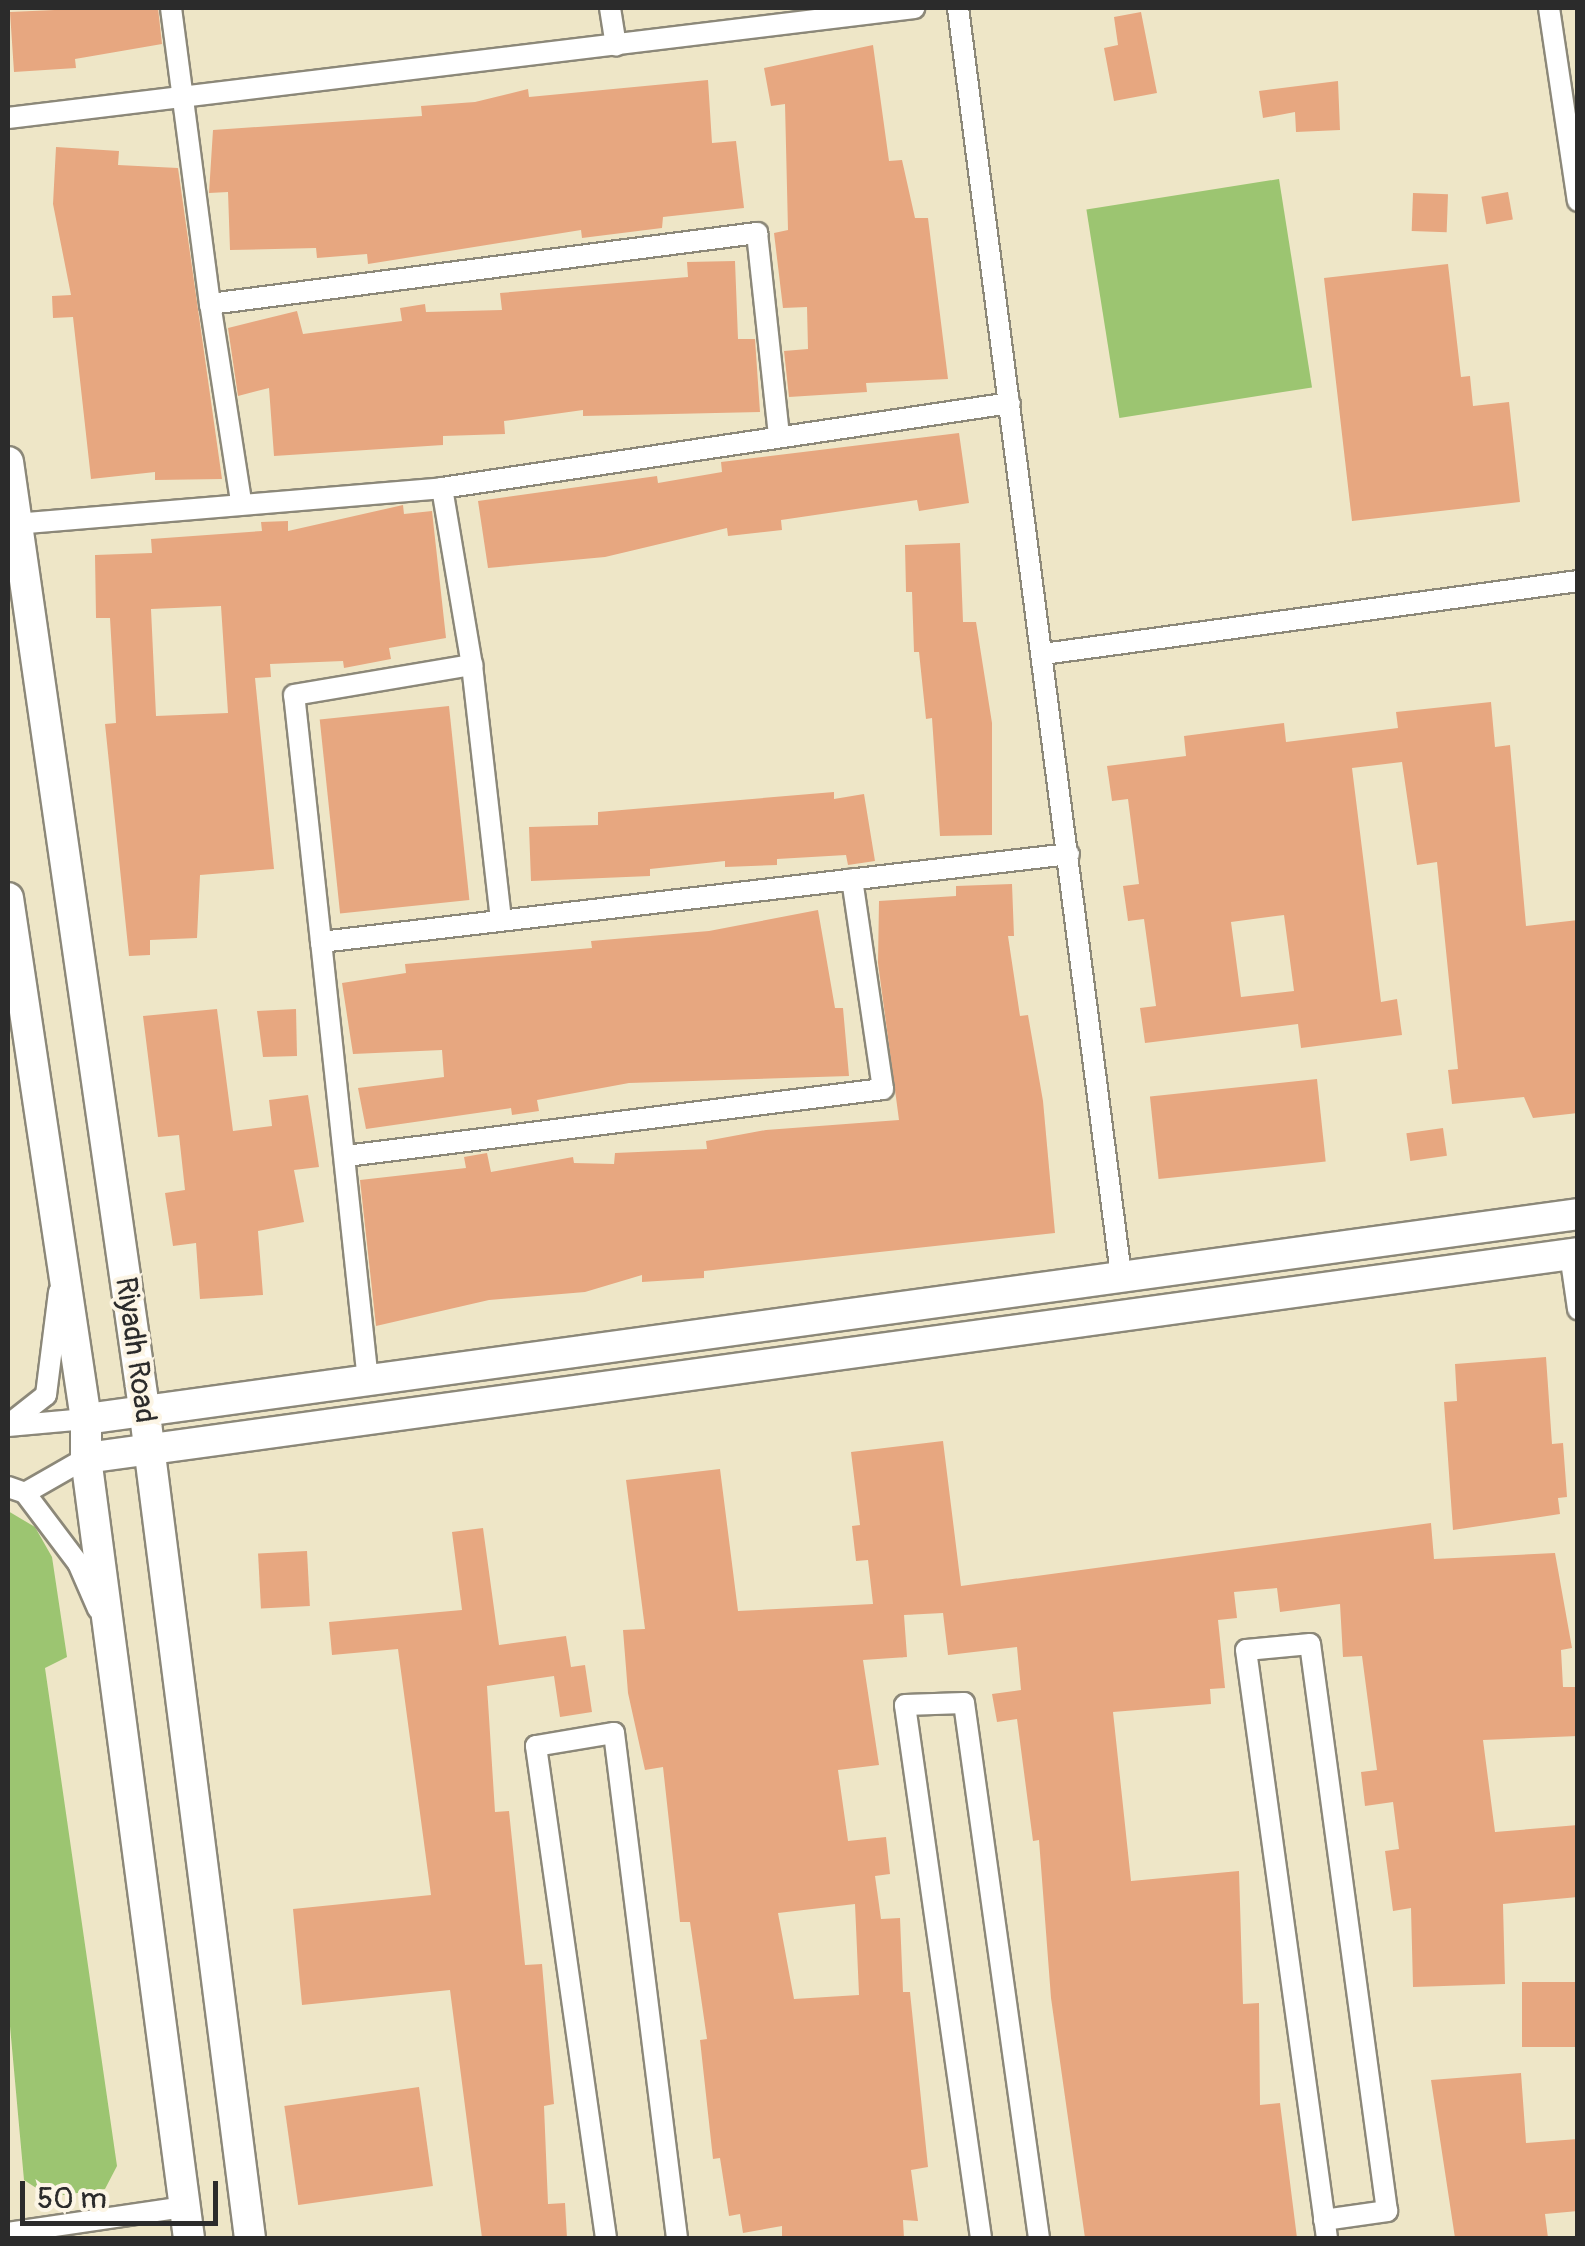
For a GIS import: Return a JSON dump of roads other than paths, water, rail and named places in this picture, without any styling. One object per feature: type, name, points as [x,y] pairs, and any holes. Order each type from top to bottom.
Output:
[{"type":"street","points":[[171,8],[210,304],[242,501]]},
{"type":"street","points":[[610,8],[616,46]]},
{"type":"street","points":[[8,118],[182,101],[914,8]]},
{"type":"street","points":[[958,8],[1121,1276]]},
{"type":"street","points":[[1549,8],[1573,144],[1578,201]]},
{"type":"street","points":[[210,304],[757,234],[778,434]]},
{"type":"street","points":[[16,524],[242,501],[442,488],[778,434],[1010,403]]},
{"type":"street","name":"Riyadh Road","points":[[8,462],[144,1415],[250,2238]]},
{"type":"street","points":[[442,488],[472,664],[501,918]]},
{"type":"street","points":[[1044,654],[1578,582]]},
{"type":"street","points":[[368,1382],[294,695],[472,664]]},
{"type":"street","points":[[320,942],[1069,854]]},
{"type":"street","points":[[346,1156],[883,1089],[852,880]]},
{"type":"street","points":[[8,898],[86,1419],[86,1458],[189,2238]]},
{"type":"street","points":[[8,1426],[144,1415],[1578,1214]]},
{"type":"street","points":[[111,1637],[78,1563],[16,1490],[86,1458],[1574,1253],[1578,1309]]},
{"type":"street","points":[[8,1426],[46,1395],[63,1271]]},
{"type":"street","points":[[1310,1644],[1388,2211],[1325,2230],[1246,1650],[1310,1644]]},
{"type":"street","points":[[981,2238],[905,1705],[964,1703],[1039,2238]]},
{"type":"street","points":[[606,2238],[536,1746],[614,1733],[677,2238]]},
{"type":"street","points":[[8,2233],[185,2207]]}]
